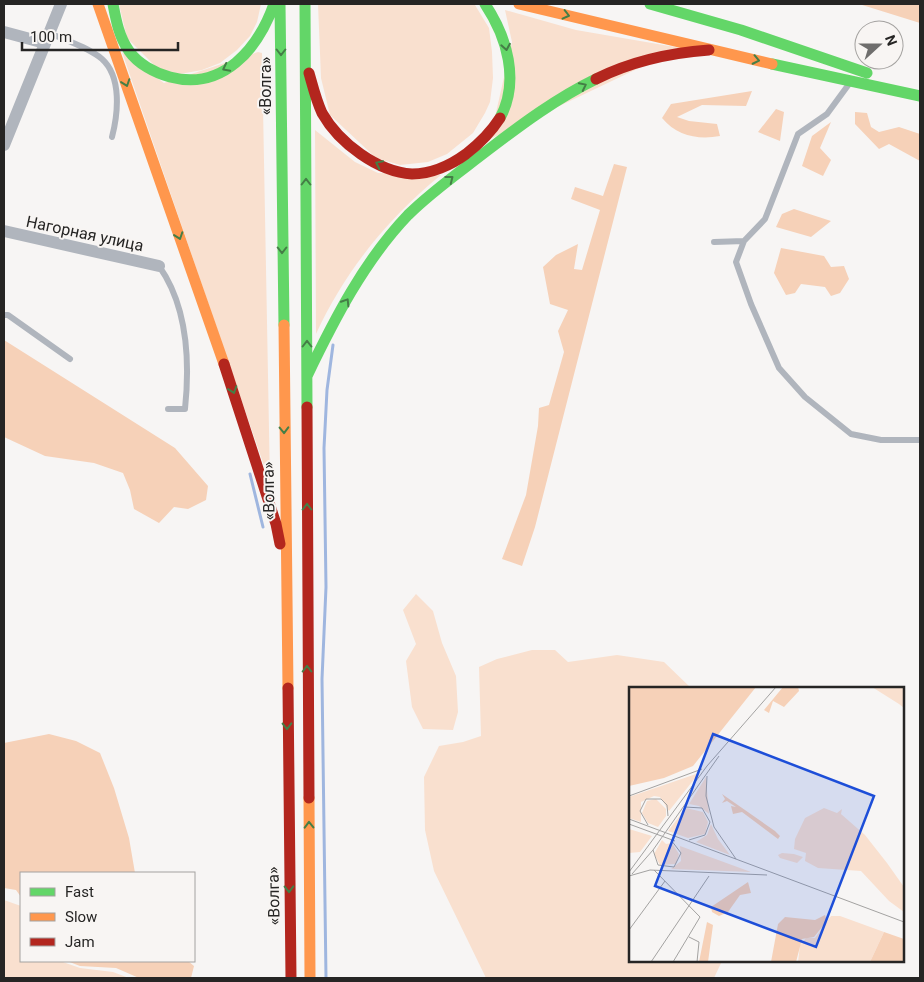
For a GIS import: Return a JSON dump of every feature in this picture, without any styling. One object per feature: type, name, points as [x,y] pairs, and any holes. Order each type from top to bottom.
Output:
[{"type":"main road","points":[[98,4],[252,446],[276,524],[285,572]]},
{"type":"main road","points":[[113,4],[117,26],[138,62],[162,76],[187,80],[209,76],[243,59],[259,41],[272,14],[274,4]]},
{"type":"main road","name":"«Волга»","points":[[280,4],[290,978]]},
{"type":"main road","points":[[305,4],[310,978]]},
{"type":"main road","points":[[305,62],[319,107],[336,132],[355,149],[391,170],[408,173],[431,171],[452,163],[478,146],[496,124],[504,108],[508,89],[506,45],[502,29],[485,4]]},
{"type":"main road","points":[[519,4],[709,50],[920,96]]},
{"type":"main road","points":[[650,4],[741,30],[920,91]]},
{"type":"main road","points":[[709,9],[741,30]]},
{"type":"main road","points":[[307,376],[328,331],[372,260],[400,224],[435,191],[518,126],[580,87],[626,66],[660,55],[709,50]]},
{"type":"street","points":[[4,145],[61,4]]},
{"type":"street","points":[[4,32],[47,38]]},
{"type":"street","name":"Нагорная улица","points":[[4,232],[159,266]]},
{"type":"lane","points":[[47,38],[101,58],[111,70],[116,102],[116,123],[112,138]]},
{"type":"lane","points":[[852,81],[827,114],[798,134],[765,219],[744,241],[736,262],[751,304],[779,368],[805,397],[851,434],[881,440],[920,440]]},
{"type":"lane","points":[[714,242],[744,241]]},
{"type":"lane","points":[[159,266],[169,280],[188,344],[188,378],[185,409],[168,410]]},
{"type":"lane","points":[[4,315],[8,315],[70,359]]},
{"type":"shaded area","points":[[119,4],[261,4],[257,22],[250,36],[237,50],[220,63],[202,70],[180,74],[158,69],[127,38]]},
{"type":"shaded area","points":[[318,4],[475,5],[489,28],[493,78],[490,102],[473,133],[447,154],[428,162],[400,165],[376,158],[330,115],[321,78]]},
{"type":"shaded area","points":[[859,4],[920,4],[920,23]]},
{"type":"shaded area","points":[[505,10],[576,30],[681,48],[490,139],[512,42]]},
{"type":"shaded area","points":[[122,52],[164,83],[258,52],[262,53],[270,483]]},
{"type":"shaded area","points":[[752,91],[746,106],[702,105],[677,117],[689,121],[717,124],[720,136],[696,137],[681,133],[662,118],[671,104]]},
{"type":"shaded area","points":[[776,109],[784,112],[780,141],[758,132]]},
{"type":"shaded area","points":[[855,112],[867,113],[871,127],[879,132],[899,127],[920,134],[920,161],[889,144],[879,149],[855,124]]},
{"type":"shaded area","points":[[831,122],[820,148],[831,160],[823,176],[802,166],[812,136]]},
{"type":"shaded area","points":[[315,130],[355,162],[378,173],[441,175],[403,209],[354,267],[316,334]]},
{"type":"shaded area","points":[[614,164],[627,167],[535,527],[522,566],[502,559],[526,495],[538,426],[539,408],[549,405],[564,352],[558,331],[568,310],[550,304],[543,267],[556,255],[578,244],[574,269],[582,270],[600,210],[571,199],[575,187],[603,196]]},
{"type":"shaded area","points":[[794,209],[831,221],[811,237],[776,227],[782,214]]},
{"type":"shaded area","points":[[781,248],[824,256],[831,267],[844,266],[849,279],[840,293],[831,296],[825,287],[801,284],[795,293],[786,295],[774,273]]},
{"type":"shaded area","points":[[4,340],[175,448],[208,486],[206,500],[188,509],[174,507],[159,523],[134,509],[130,490],[123,473],[94,463],[45,456],[4,437]]},
{"type":"shaded area","points":[[416,594],[433,611],[442,643],[456,676],[458,712],[453,730],[423,729],[412,707],[406,661],[416,644],[403,610]]},
{"type":"shaded area","points":[[532,650],[555,650],[568,662],[617,655],[664,662],[690,687],[629,687],[629,962],[722,962],[714,978],[486,978],[434,871],[425,830],[424,777],[439,746],[463,742],[481,736],[479,667],[497,659]]},
{"type":"shaded area","points":[[49,734],[76,741],[100,753],[114,788],[129,838],[135,872],[20,872],[20,896],[16,890],[4,888],[4,743]]},
{"type":"shaded area","points":[[4,900],[20,906],[20,962],[63,962],[80,968],[113,972],[129,978],[4,978]]},
{"type":"shaded area","points":[[70,962],[189,962],[194,966],[191,978],[139,978],[116,968],[80,966]]},
{"type":"waterway","points":[[326,978],[322,679],[326,587],[324,448],[327,390],[333,345]]},
{"type":"waterway","points":[[250,474],[263,527]]},
{"type":"traffic: fast","points":[[113,4],[120,34],[133,56],[142,64],[159,73],[189,80],[206,78],[222,72],[236,63],[248,51],[258,36],[274,4]]},
{"type":"traffic: fast","points":[[280,4],[284,325]]},
{"type":"traffic: fast","points":[[305,4],[307,407]]},
{"type":"traffic: fast","points":[[485,4],[505,45],[510,74],[506,104],[500,118]]},
{"type":"traffic: fast","points":[[650,4],[741,30],[867,73]]},
{"type":"traffic: fast","points":[[772,64],[920,96]]},
{"type":"traffic: fast","points":[[307,376],[339,313],[364,271],[377,252],[408,215],[447,181],[527,121],[567,94],[596,79]]},
{"type":"traffic: slow","points":[[98,4],[224,364]]},
{"type":"traffic: slow","points":[[519,4],[772,64]]},
{"type":"traffic: slow","points":[[284,325],[288,688]]},
{"type":"traffic: slow","points":[[309,798],[310,978]]},
{"type":"traffic: jam","points":[[596,79],[623,67],[651,59],[679,53],[709,50]]},
{"type":"traffic: jam","points":[[309,73],[322,113],[338,135],[373,162],[399,172],[419,174],[454,162],[480,142],[500,118]]},
{"type":"traffic: jam","points":[[224,364],[276,524],[280,544]]},
{"type":"traffic: jam","points":[[307,407],[309,798]]},
{"type":"traffic: jam","points":[[288,688],[291,978]]}]
